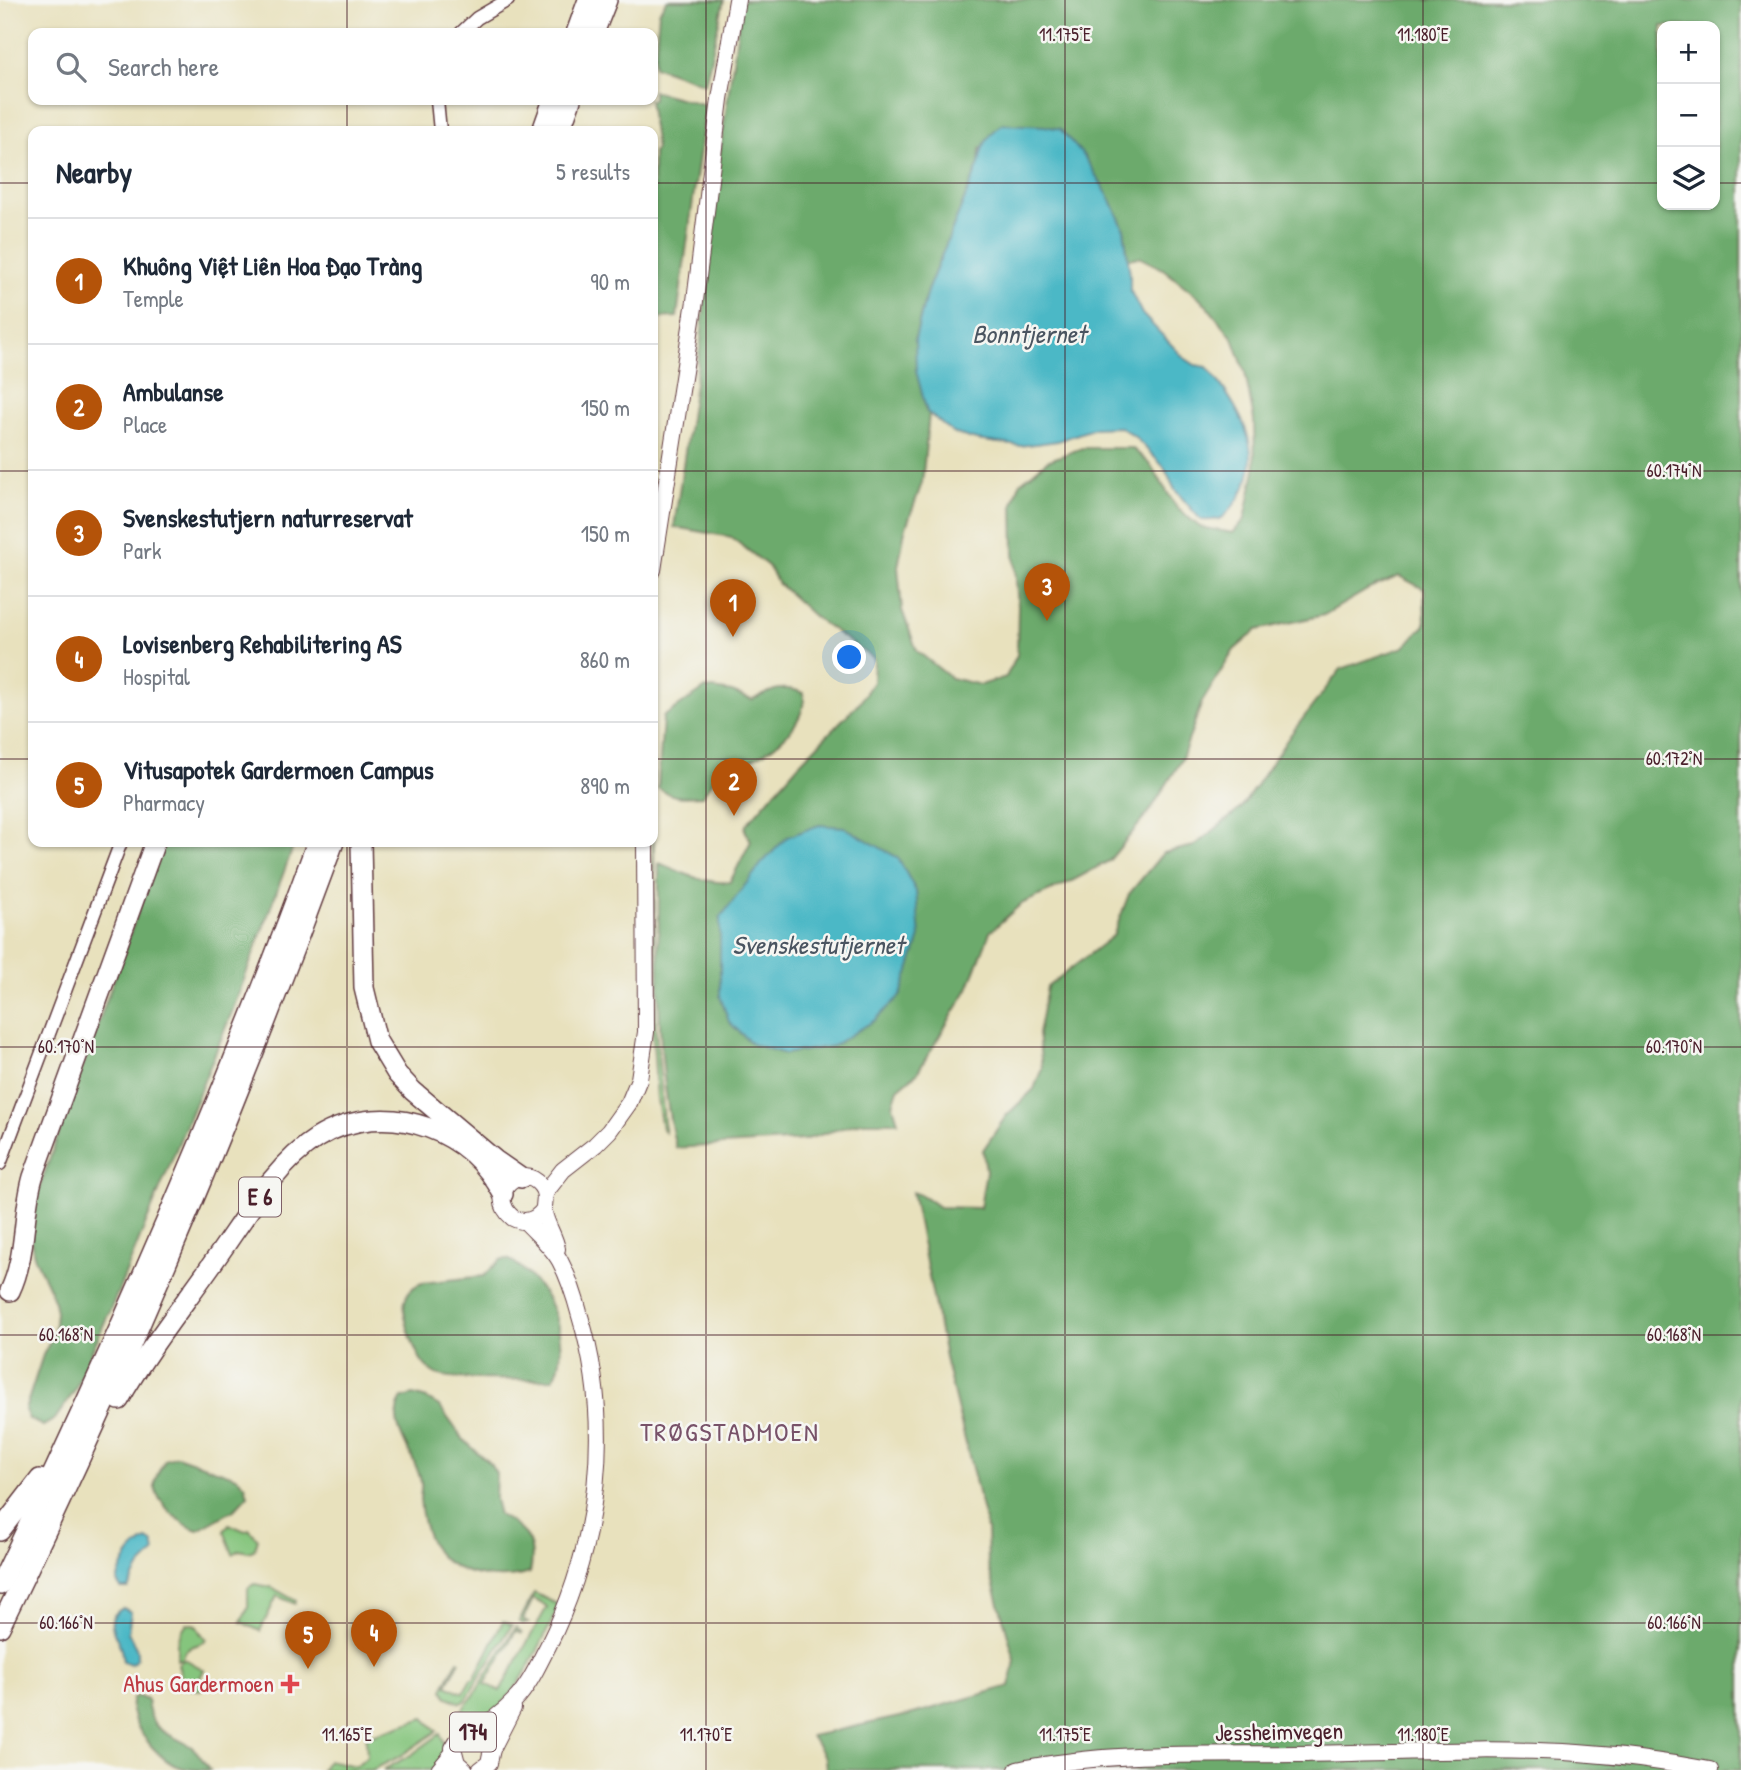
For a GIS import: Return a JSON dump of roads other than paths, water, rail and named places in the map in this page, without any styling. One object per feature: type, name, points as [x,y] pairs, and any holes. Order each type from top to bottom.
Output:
[{"type":"highway","points":[[578,28],[588,0]]},
{"type":"highway","points":[[596,28],[607,0]]},
{"type":"highway","points":[[544,126],[550,105]]},
{"type":"highway","points":[[562,126],[569,105]]},
{"type":"highway","points":[[10,1291],[20,1266],[24,1217],[33,1177],[153,847]]},
{"type":"highway","name":"E 6","points":[[0,1627],[215,1107],[315,847]]},
{"type":"highway","name":"E 6","points":[[0,1585],[79,1441],[230,1113],[332,847]]},
{"type":"highway","points":[[361,847],[364,988],[377,1041],[397,1074],[413,1091],[495,1160],[526,1178]]},
{"type":"highway","name":"E 6","points":[[0,1531],[79,1441],[107,1422],[151,1350],[268,1187],[297,1153],[317,1138],[345,1125],[368,1120],[396,1120],[421,1125],[442,1133],[471,1151],[490,1173],[503,1194]]},
{"type":"main road","points":[[658,538],[695,301],[720,99],[737,0]]},
{"type":"main road","points":[[525,1222],[537,1217],[564,1170],[595,1145],[617,1122],[629,1102],[642,1066],[646,1032],[645,847]]},
{"type":"main road","points":[[558,1258],[525,1222],[507,1213],[503,1206],[503,1194],[509,1183],[564,1170]]},
{"type":"main road","points":[[492,1751],[516,1699],[545,1651],[569,1600],[587,1540],[596,1476],[597,1417],[592,1364],[576,1300],[558,1258],[540,1184],[526,1178]]},
{"type":"main road","points":[[473,1732],[502,1713],[516,1699]]},
{"type":"main road","name":"174","points":[[439,1770],[453,1753],[459,1738],[473,1732],[484,1735],[505,1770]]},
{"type":"main road","name":"174","points":[[480,1770],[489,1763],[492,1751]]},
{"type":"main road","name":"Jessheimvegen","points":[[1017,1770],[1086,1759],[1147,1756],[1487,1752],[1576,1753],[1633,1758],[1710,1770]]},
{"type":"main road","name":"174","points":[[453,1753],[457,1763],[465,1770]]},
{"type":"street","points":[[466,28],[477,18],[508,0]]},
{"type":"street","points":[[437,105],[440,126]]},
{"type":"street","points":[[0,1164],[119,847]]},
{"type":"water","name":"Bonntjernet","points":[[1002,124],[1060,129],[1084,156],[1111,200],[1124,229],[1130,290],[1142,314],[1183,357],[1195,365],[1207,367],[1239,414],[1246,431],[1251,466],[1246,484],[1236,502],[1222,518],[1201,520],[1175,490],[1164,467],[1135,437],[1120,427],[1095,428],[1058,441],[1020,446],[976,440],[953,433],[927,412],[916,371],[915,339],[927,291],[979,164],[983,146]]},
{"type":"water","name":"Svenskestutjernet","points":[[819,825],[844,827],[898,858],[916,891],[920,937],[901,995],[875,1020],[833,1046],[785,1054],[752,1044],[729,1022],[720,996],[720,918],[762,863],[787,837]]},
{"type":"water","points":[[147,1540],[153,1543],[155,1552],[140,1567],[128,1588],[121,1588],[117,1582],[124,1564],[136,1547]]},
{"type":"water","points":[[123,1608],[131,1612],[128,1632],[137,1650],[137,1659],[131,1664],[123,1661],[112,1627],[113,1617]]},
{"type":"place","name":"Svenskestutjern naturreservat","points":[[1047,621]]},
{"type":"place","name":"Khuông Việt Liên Hoa Đạo Tràng","points":[[733,637]]},
{"type":"place","name":"Ambulanse","points":[[734,816]]},
{"type":"place","name":"Lovisenberg Rehabilitering AS","points":[[374,1667]]},
{"type":"place","name":"Vitusapotek Gardermoen Campus","points":[[308,1669]]},
{"type":"place","name":"Ahus Gardermoen","points":[[290,1684]]},
{"type":"district","name":"TRØGSTADMOEN","points":[[730,1432]]}]
